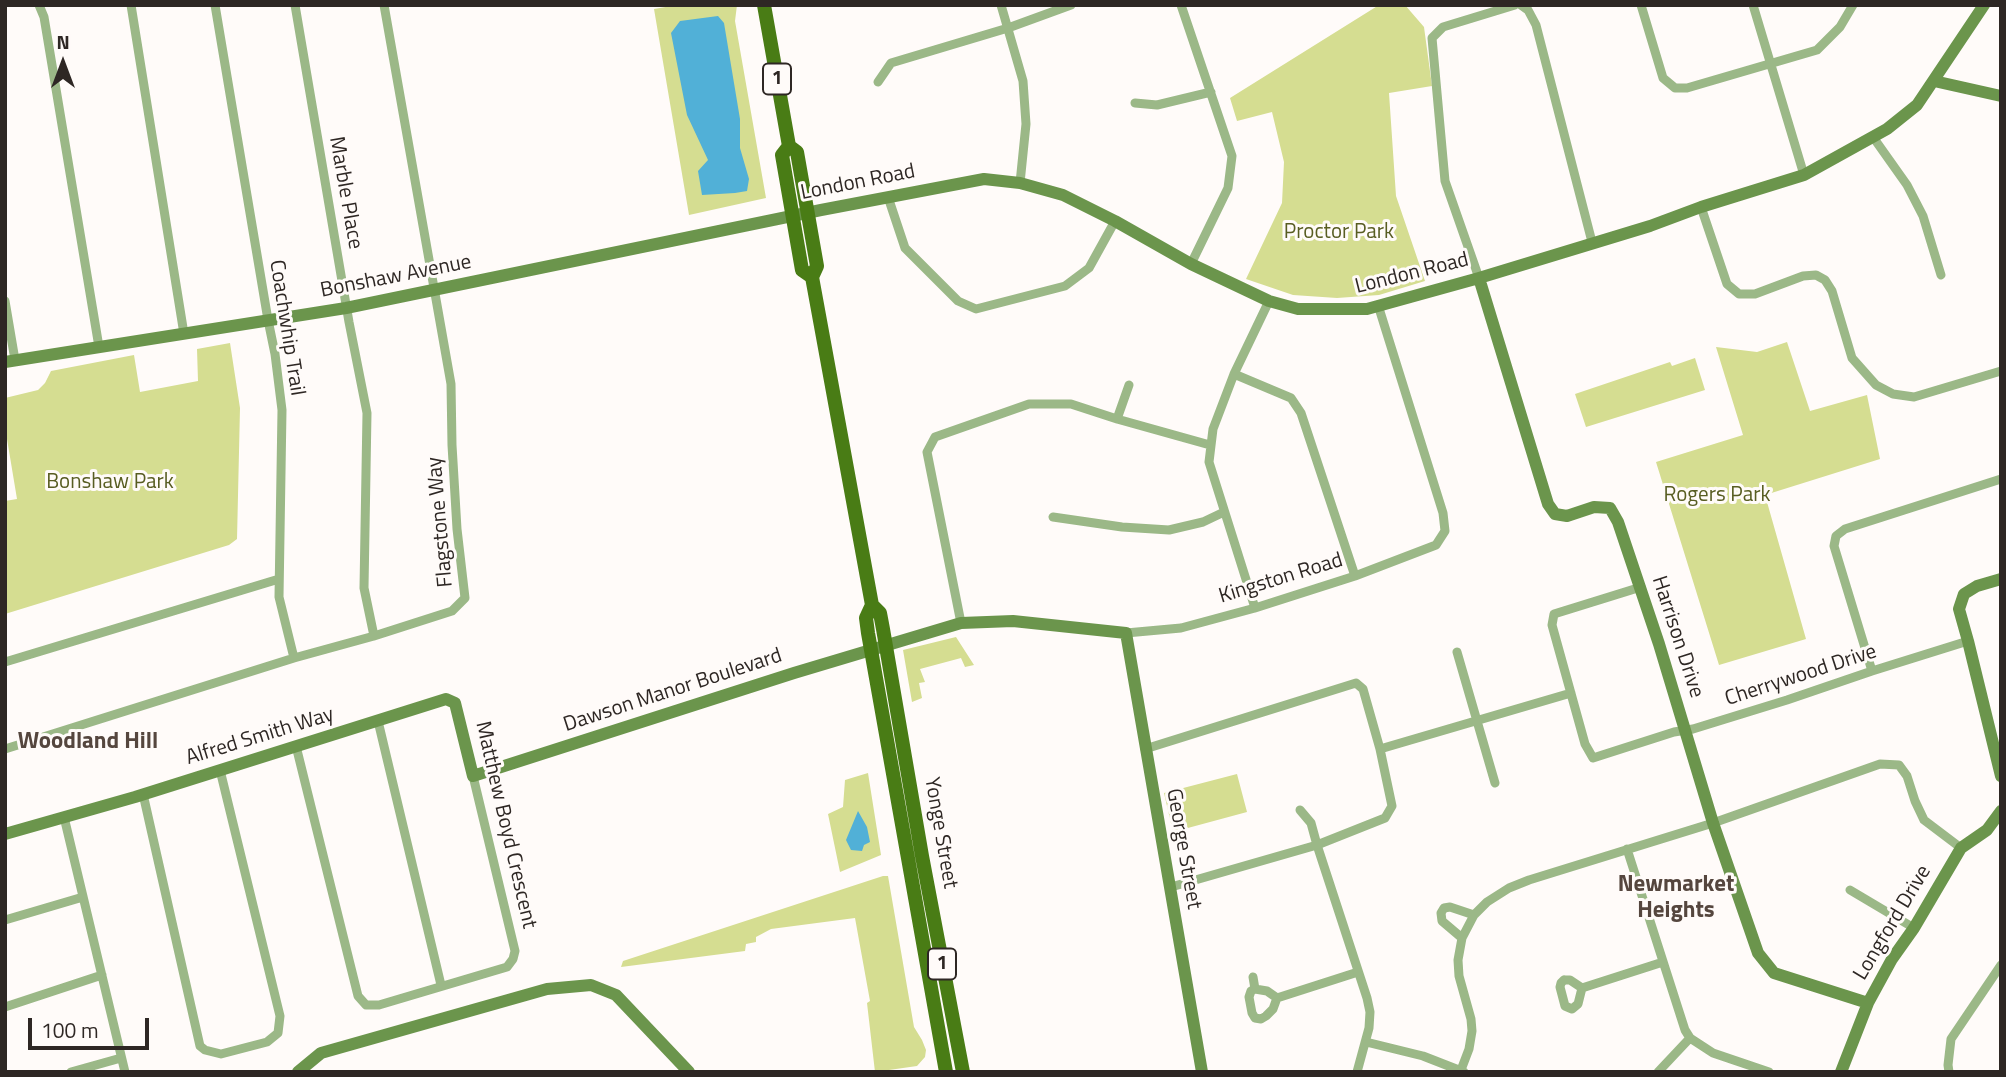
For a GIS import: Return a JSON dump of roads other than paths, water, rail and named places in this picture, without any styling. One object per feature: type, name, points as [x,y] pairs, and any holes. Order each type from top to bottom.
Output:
[{"type":"main road","name":"Yonge Street","points":[[764,5],[789,146],[797,152],[817,267],[812,277],[872,605],[880,613],[963,1072]]},
{"type":"main road","name":"Yonge Street","points":[[789,146],[782,155],[802,270],[812,277]]},
{"type":"main road","name":"Yonge Street","points":[[872,605],[866,618],[946,1072]]},
{"type":"street","points":[[39,5],[44,17],[99,347]]},
{"type":"street","points":[[131,5],[184,334]]},
{"type":"street","name":"Coachwhip Trail","points":[[215,5],[282,410],[279,597],[294,658]]},
{"type":"street","name":"Marble Place","points":[[295,5],[346,308],[367,413],[364,588],[374,636]]},
{"type":"street","name":"Flagstone Way","points":[[5,749],[452,611],[464,598],[457,529],[451,384],[384,5]]},
{"type":"street","points":[[1002,5],[1023,81],[1026,124],[1020,183]]},
{"type":"street","points":[[878,82],[891,63],[1008,29],[1071,5]]},
{"type":"street","points":[[1181,5],[1232,156],[1228,188],[1191,264]]},
{"type":"street","points":[[1479,278],[1445,181],[1432,38],[1443,27],[1515,5]]},
{"type":"street","points":[[1521,5],[1528,10],[1536,24],[1592,242]]},
{"type":"street","points":[[1640,5],[1663,78],[1675,88],[1687,88],[1817,50],[1840,27],[1853,5]]},
{"type":"street","points":[[1753,5],[1804,176]]},
{"type":"street","name":"London Road","points":[[793,216],[984,179],[1020,183],[1063,195],[1115,220],[1191,264],[1269,301],[1298,309],[1367,309],[1650,226],[1701,207],[1804,176],[1887,130],[1917,105],[1984,5]]},
{"type":"street","points":[[1934,81],[2001,96]]},
{"type":"street","points":[[1135,103],[1157,105],[1211,92]]},
{"type":"street","points":[[1873,137],[1907,186],[1923,216],[1941,275]]},
{"type":"street","points":[[888,197],[905,248],[958,301],[976,309],[1065,286],[1090,268],[1115,220]]},
{"type":"street","points":[[1701,207],[1727,284],[1739,294],[1755,294],[1803,275],[1816,275],[1825,281],[1832,291],[1852,358],[1876,385],[1893,394],[1914,397],[2001,371]]},
{"type":"street","name":"Bonshaw Avenue","points":[[10,361],[346,308],[793,216]]},
{"type":"street","name":"Harrison Drive","points":[[1479,278],[1548,504],[1555,514],[1567,516],[1594,507],[1610,508],[1618,522],[1641,587],[1713,823],[1758,953],[1774,973],[1868,1003]]},
{"type":"street","points":[[1255,608],[1209,462],[1213,429],[1234,374],[1269,301]]},
{"type":"street","points":[[5,302],[10,361]]},
{"type":"street","name":"Kingston Road","points":[[886,645],[961,623],[1013,621],[1126,633],[1181,628],[1355,576],[1436,545],[1445,531],[1440,503],[1378,305]]},
{"type":"street","points":[[1234,374],[1291,398],[1301,413],[1355,576]]},
{"type":"street","points":[[1117,419],[1129,385]]},
{"type":"street","points":[[961,623],[927,452],[935,436],[1029,404],[1070,404],[1210,445]]},
{"type":"street","points":[[1872,671],[1834,547],[1836,536],[1845,528],[2001,479]]},
{"type":"street","points":[[1053,517],[1122,527],[1169,530],[1203,522],[1224,512]]},
{"type":"street","points":[[5,662],[279,579]]},
{"type":"street","points":[[2001,579],[1977,586],[1964,594],[1959,609],[2001,776]]},
{"type":"street","name":"Cherrywood Drive","points":[[1641,587],[1554,614],[1552,625],[1585,744],[1593,758],[1787,700],[1968,641]]},
{"type":"street","name":"George Street","points":[[1126,633],[1202,1072]]},
{"type":"street","name":"Dawson Manor Boulevard","points":[[473,776],[886,645]]},
{"type":"street","points":[[1457,652],[1495,783]]},
{"type":"street","points":[[1145,749],[1356,683],[1363,689],[1392,806],[1385,818],[1317,845],[1171,887]]},
{"type":"street","points":[[1380,749],[1571,692]]},
{"type":"street","name":"Matthew Boyd Crescent","points":[[296,746],[358,996],[366,1004],[379,1006],[507,967],[515,951],[456,704],[446,699]]},
{"type":"street","name":"Alfred Smith Way","points":[[5,835],[446,699]]},
{"type":"street","points":[[378,721],[441,985]]},
{"type":"street","points":[[1366,1042],[1423,1056],[1463,1071],[1472,1031],[1459,976],[1458,960],[1462,938],[1474,915],[1498,894],[1519,884],[1713,823],[1880,764],[1899,765],[1907,776],[1924,820],[1961,848]]},
{"type":"street","points":[[143,794],[200,1046],[205,1051],[221,1054],[267,1042],[278,1033],[281,1016],[220,770]]},
{"type":"street","points":[[1300,810],[1311,823],[1367,998],[1369,1028],[1357,1072]]},
{"type":"street","name":"Longford Drive","points":[[1841,1072],[1868,1003],[1892,959],[1914,928],[1961,848],[1987,830],[2001,811]]},
{"type":"street","points":[[64,817],[125,1072]]},
{"type":"street","points":[[1627,849],[1685,1030],[1690,1038],[1713,1053],[1749,1069],[1769,1072]]},
{"type":"street","points":[[1850,890],[1914,928]]},
{"type":"street","points":[[5,920],[83,897]]},
{"type":"street","points":[[1462,938],[1442,921],[1441,913],[1444,908],[1450,907],[1474,915]]},
{"type":"street","points":[[1582,988],[1664,962]]},
{"type":"street","points":[[1949,1072],[1951,1039],[2001,965]]},
{"type":"street","points":[[1277,998],[1358,972]]},
{"type":"street","points":[[5,1007],[102,975]]},
{"type":"street","points":[[1563,976],[1582,988],[1578,1004],[1569,1009],[1565,1006],[1560,987],[1563,976]]},
{"type":"street","points":[[1253,978],[1255,989]]},
{"type":"street","points":[[298,1072],[321,1053],[547,989],[591,985],[616,995],[689,1072]]},
{"type":"street","points":[[1251,991],[1267,991],[1277,998],[1266,1016],[1255,1018],[1249,997],[1251,991]]},
{"type":"street","points":[[1658,1072],[1690,1038]]},
{"type":"street","points":[[71,1072],[121,1058]]},
{"type":"water","points":[[718,16],[724,23],[740,119],[740,148],[749,179],[747,191],[702,195],[698,171],[708,160],[687,115],[671,33],[680,21]]},
{"type":"water","points":[[858,811],[867,827],[870,842],[864,845],[862,851],[851,850],[846,840]]},
{"type":"district","name":"Woodland Hill","points":[[88,742]]},
{"type":"district","name":"Newmarket Heights","points":[[1676,898]]},
{"type":"park label","name":"Proctor Park","points":[[1339,233]]},
{"type":"park label","name":"Bonshaw Park","points":[[110,483]]},
{"type":"park label","name":"Rogers Park","points":[[1717,496]]}]
